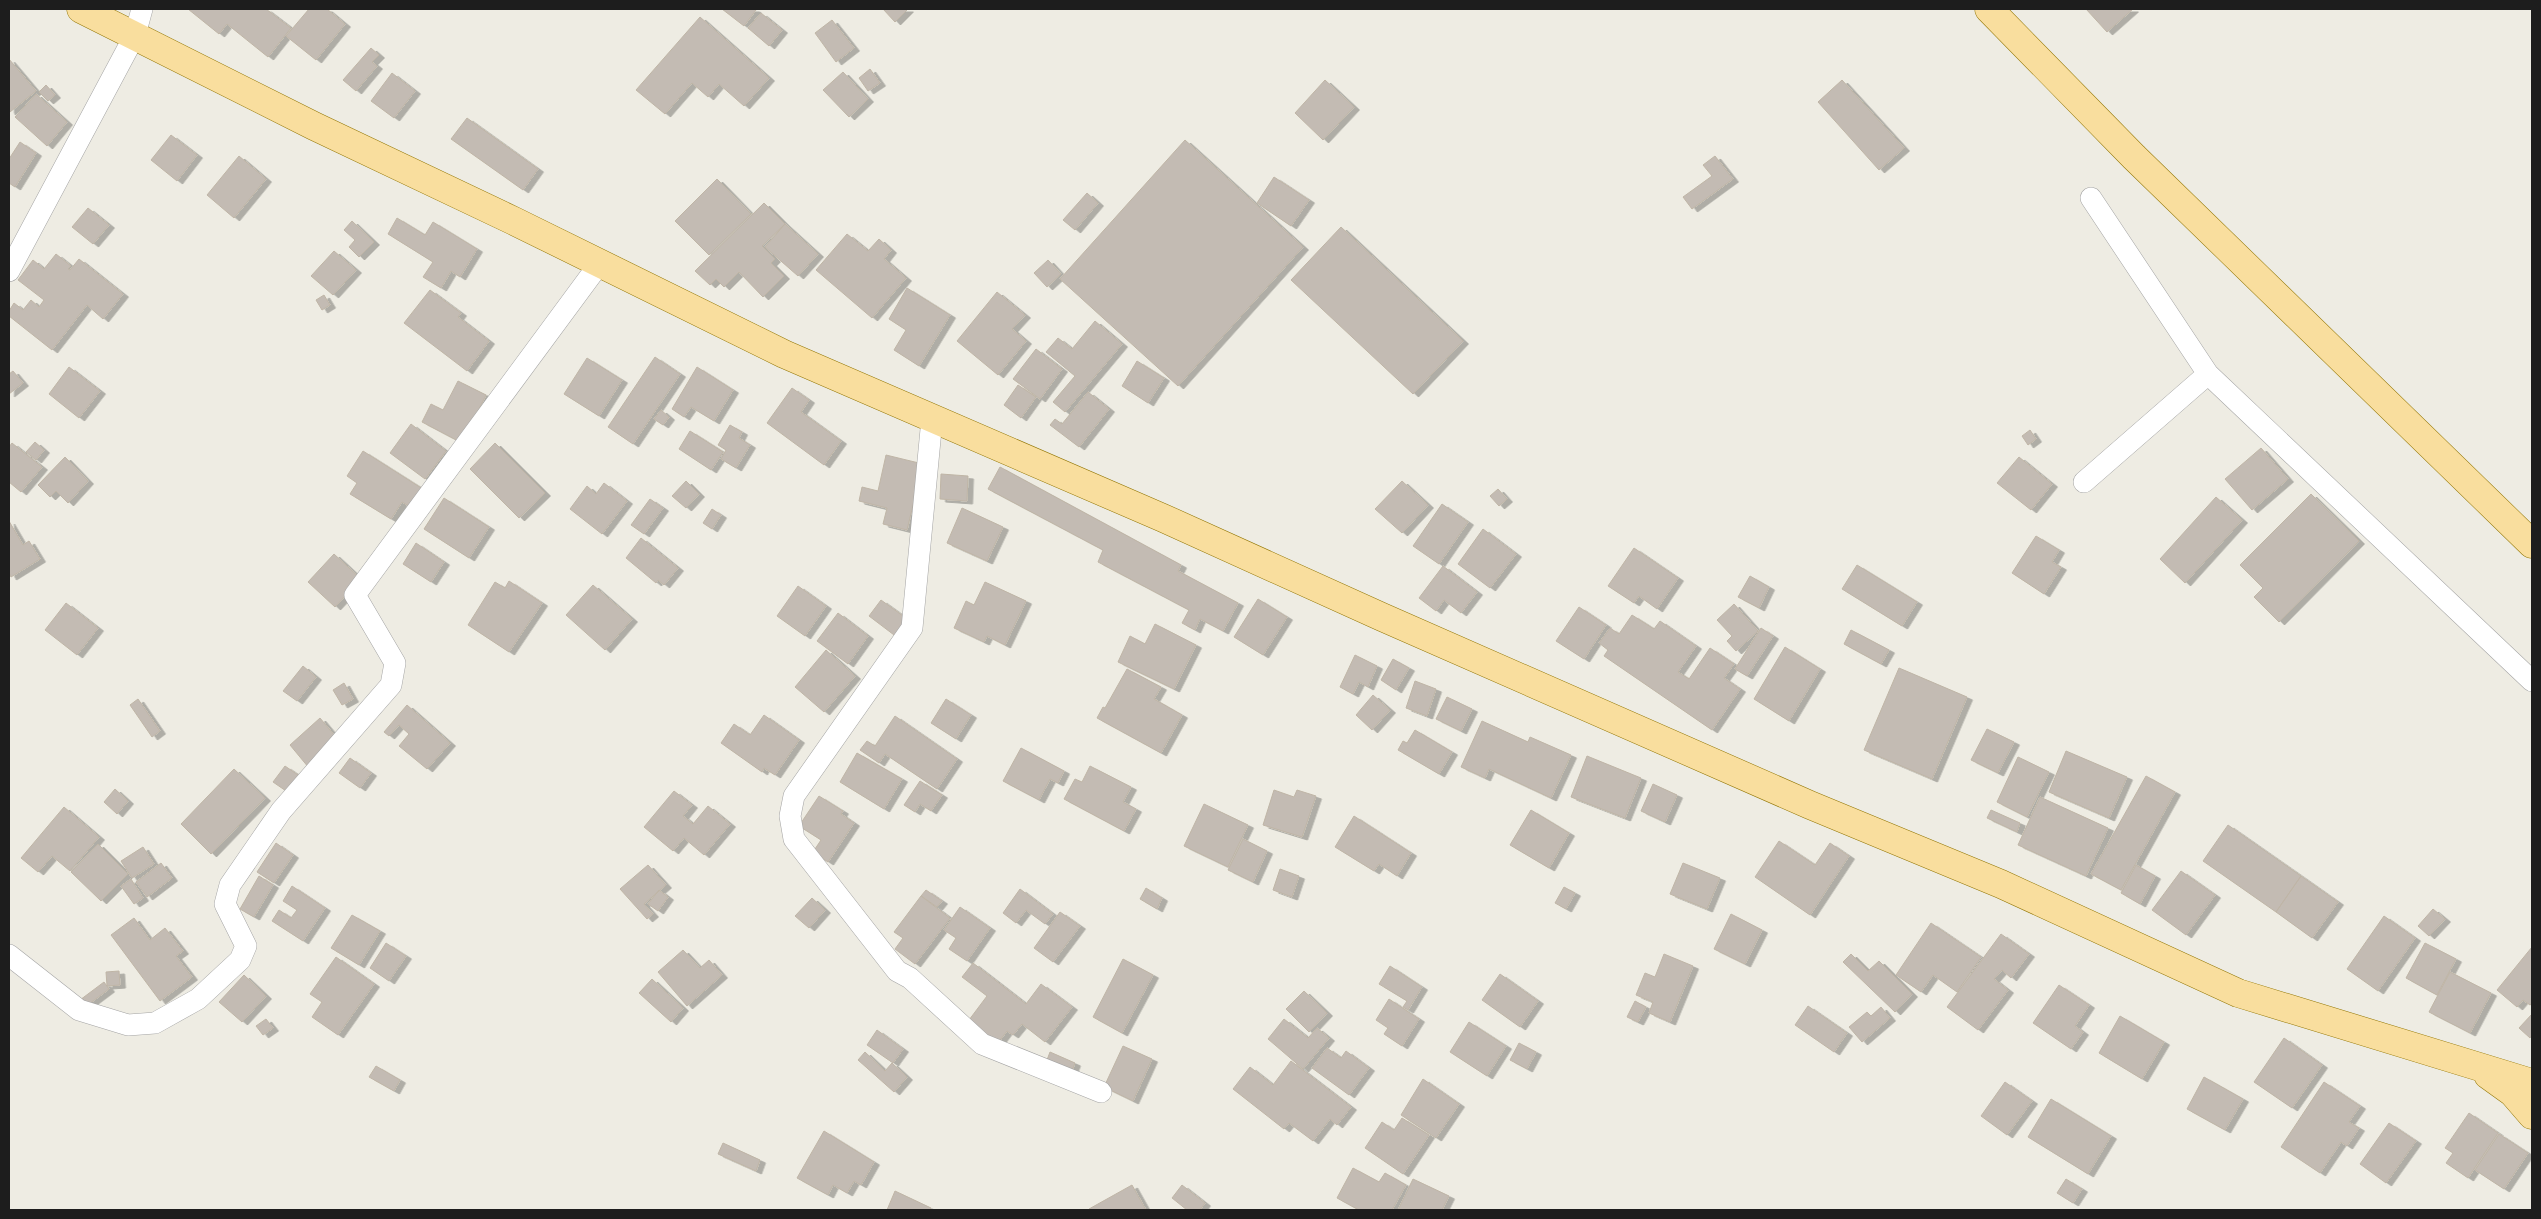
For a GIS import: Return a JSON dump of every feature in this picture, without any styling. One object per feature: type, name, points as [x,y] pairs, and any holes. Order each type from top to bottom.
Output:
[{"type":"main road","points":[[80,9],[314,126],[600,263],[784,354],[1164,518],[1382,617],[1810,806],[2001,884],[2238,993],[2479,1068],[2532,1082]]},
{"type":"main road","points":[[1989,9],[2134,157],[2532,544]]},
{"type":"main road","points":[[2479,1068],[2513,1093],[2532,1115]]},
{"type":"street","points":[[9,271],[135,35],[142,9]]},
{"type":"street","points":[[2091,198],[2208,374],[2532,681]]},
{"type":"street","points":[[9,955],[79,1010],[128,1026],[155,1023],[198,999],[240,960],[246,946],[225,904],[230,885],[281,811],[391,685],[395,663],[355,595],[600,263]]},
{"type":"street","points":[[2084,482],[2208,374]]},
{"type":"street","points":[[932,419],[912,628],[794,796],[790,816],[794,840],[897,971],[910,978],[982,1044],[1101,1092]]},
{"type":"building","points":[[188,9],[266,9],[291,28],[268,57],[227,24],[219,34]]},
{"type":"building","points":[[309,9],[327,9],[345,24],[316,60],[286,36]]},
{"type":"building","points":[[722,9],[754,9],[756,10],[744,26]]},
{"type":"building","points":[[883,9],[908,9],[895,22]]},
{"type":"building","points":[[2086,9],[2133,9],[2107,32]]},
{"type":"building","points":[[761,13],[782,30],[769,46],[748,28]]},
{"type":"building","points":[[700,17],[769,78],[744,106],[719,84],[708,97],[692,83],[665,114],[636,90]]},
{"type":"building","points":[[832,20],[854,48],[836,62],[815,33]]},
{"type":"building","points":[[371,48],[379,55],[372,62],[377,66],[356,91],[343,80]]},
{"type":"building","points":[[9,59],[36,91],[10,112],[9,110]]},
{"type":"building","points":[[870,69],[880,83],[868,91],[859,78]]},
{"type":"building","points":[[843,72],[868,99],[849,117],[823,90]]},
{"type":"building","points":[[392,73],[415,91],[394,118],[371,101]]},
{"type":"building","points":[[1325,80],[1354,107],[1323,140],[1295,113]]},
{"type":"building","points":[[1842,80],[1904,148],[1879,170],[1818,102]]},
{"type":"building","points":[[46,85],[55,95],[48,101],[39,92]]},
{"type":"building","points":[[36,94],[67,122],[47,146],[15,117]]},
{"type":"building","points":[[467,118],[538,169],[523,190],[451,139]]},
{"type":"building","points":[[171,135],[197,155],[177,181],[151,160]]},
{"type":"building","points":[[1185,140],[1303,247],[1178,386],[1060,279]]},
{"type":"building","points":[[20,142],[36,153],[15,187],[9,183],[9,159]]},
{"type":"building","points":[[239,156],[266,179],[234,218],[207,195]]},
{"type":"building","points":[[1715,156],[1733,179],[1692,209],[1683,197],[1712,176],[1703,165]]},
{"type":"building","points":[[1274,177],[1309,200],[1291,226],[1257,203]]},
{"type":"building","points":[[717,179],[751,214],[709,255],[675,221]]},
{"type":"building","points":[[1087,193],[1098,203],[1075,230],[1063,220]]},
{"type":"building","points":[[764,203],[785,224],[762,246],[775,259],[771,263],[784,276],[763,297],[739,272],[724,287],[716,279],[710,285],[695,271]]},
{"type":"building","points":[[88,208],[109,225],[93,244],[72,227]]},
{"type":"building","points":[[397,218],[425,235],[433,222],[477,249],[460,277],[451,271],[441,288],[423,277],[433,262],[388,234]]},
{"type":"building","points":[[352,221],[374,242],[359,257],[349,247],[355,240],[344,230]]},
{"type":"building","points":[[785,224],[818,254],[798,276],[765,247]]},
{"type":"building","points":[[1341,227],[1463,341],[1413,394],[1291,280]]},
{"type":"building","points":[[847,234],[868,251],[879,239],[891,250],[884,259],[906,278],[872,318],[816,270]]},
{"type":"building","points":[[334,251],[356,270],[333,295],[311,276]]},
{"type":"building","points":[[56,254],[71,266],[68,269],[70,270],[79,259],[123,294],[103,319],[87,305],[52,350],[9,316],[9,311],[14,303],[23,310],[31,300],[39,307],[44,300],[18,280],[33,260],[44,269]]},
{"type":"building","points":[[1048,260],[1061,274],[1047,287],[1034,273]]},
{"type":"building","points":[[907,288],[950,315],[919,366],[894,350],[906,330],[889,319]]},
{"type":"building","points":[[430,290],[461,313],[458,317],[489,341],[467,371],[404,323]]},
{"type":"building","points":[[997,292],[1025,315],[1012,329],[1026,341],[998,375],[957,341]]},
{"type":"building","points":[[324,295],[330,305],[322,310],[316,300]]},
{"type":"building","points":[[1095,321],[1122,344],[1065,412],[1053,402],[1075,376],[1046,352],[1058,338],[1072,349]]},
{"type":"building","points":[[1036,349],[1062,369],[1040,399],[1013,379]]},
{"type":"building","points":[[655,357],[680,374],[633,444],[608,427]]},
{"type":"building","points":[[587,358],[622,380],[599,416],[564,394]]},
{"type":"building","points":[[1137,361],[1164,378],[1148,403],[1122,386]]},
{"type":"building","points":[[69,367],[100,391],[79,418],[49,394]]},
{"type":"building","points":[[697,367],[733,390],[714,421],[691,407],[684,417],[672,409]]},
{"type":"building","points":[[13,371],[23,383],[9,394],[9,374]]},
{"type":"building","points":[[458,381],[486,395],[462,443],[422,422],[431,404],[443,410]]},
{"type":"building","points":[[1018,385],[1036,397],[1021,418],[1004,405]]},
{"type":"building","points":[[792,388],[809,400],[801,412],[841,441],[824,465],[767,423]]},
{"type":"building","points":[[1088,392],[1109,409],[1079,447],[1050,425],[1055,419],[1062,424]]},
{"type":"building","points":[[661,410],[669,417],[663,425],[654,419]]},
{"type":"building","points":[[411,424],[446,451],[425,479],[390,453]]},
{"type":"building","points":[[730,425],[742,432],[739,438],[750,445],[736,468],[721,459],[726,450],[718,445]]},
{"type":"building","points":[[2030,430],[2036,439],[2028,445],[2022,436]]},
{"type":"building","points":[[690,431],[723,452],[711,470],[679,449]]},
{"type":"building","points":[[35,442],[44,450],[36,460],[26,452]]},
{"type":"building","points":[[12,443],[42,467],[21,492],[9,482],[9,447]]},
{"type":"building","points":[[495,443],[545,493],[519,518],[470,469]]},
{"type":"building","points":[[2261,448],[2288,479],[2252,510],[2225,479]]},
{"type":"building","points":[[363,451],[426,491],[414,509],[402,502],[391,519],[350,494],[357,483],[347,476]]},
{"type":"building","points":[[886,455],[923,464],[907,530],[883,524],[887,508],[859,501],[862,487],[878,491]]},
{"type":"building","points":[[65,457],[88,481],[68,503],[56,491],[50,497],[38,485]]},
{"type":"building","points":[[2019,457],[2052,484],[2031,510],[1997,483]]},
{"type":"building","points":[[1000,467],[1181,565],[1178,571],[1238,603],[1223,631],[1200,619],[1195,630],[1182,623],[1189,610],[1098,562],[1103,550],[988,489]]},
{"type":"building","points":[[941,474],[968,476],[967,501],[940,499]]},
{"type":"building","points":[[686,481],[699,494],[686,508],[672,496]]},
{"type":"building","points":[[1402,481],[1428,505],[1402,533],[1375,509]]},
{"type":"building","points":[[604,483],[627,501],[602,534],[570,509],[587,486],[596,494]]},
{"type":"building","points":[[1498,489],[1507,499],[1499,506],[1490,496]]},
{"type":"building","points":[[2311,494],[2359,541],[2279,622],[2254,597],[2263,588],[2240,565]]},
{"type":"building","points":[[2216,497],[2242,520],[2185,583],[2160,559]]},
{"type":"building","points":[[444,498],[489,527],[469,558],[424,529]]},
{"type":"building","points":[[650,499],[663,508],[644,534],[631,525]]},
{"type":"building","points":[[1442,504],[1468,522],[1439,564],[1413,546]]},
{"type":"building","points":[[962,508],[1003,527],[987,561],[947,543]]},
{"type":"building","points":[[712,509],[721,515],[712,529],[703,523]]},
{"type":"building","points":[[9,521],[23,545],[29,541],[40,559],[11,577],[9,573]]},
{"type":"building","points":[[1483,529],[1516,554],[1490,588],[1458,564]]},
{"type":"building","points":[[2036,536],[2059,550],[2052,562],[2061,567],[2044,594],[2012,573]]},
{"type":"building","points":[[641,538],[678,568],[664,585],[658,580],[656,583],[626,558]]},
{"type":"building","points":[[416,543],[444,562],[431,582],[403,564]]},
{"type":"building","points":[[1634,548],[1678,578],[1657,609],[1639,596],[1634,603],[1608,586]]},
{"type":"building","points":[[334,554],[361,579],[335,607],[308,582]]},
{"type":"building","points":[[1857,565],[1917,602],[1902,626],[1842,589]]},
{"type":"building","points":[[1443,566],[1477,592],[1461,613],[1444,600],[1436,611],[1419,598]]},
{"type":"building","points":[[1750,576],[1769,587],[1759,608],[1738,597]]},
{"type":"building","points":[[509,581],[542,603],[509,652],[468,625],[495,582],[505,588]]},
{"type":"building","points":[[985,582],[1026,601],[1005,645],[987,636],[984,642],[954,628],[966,601],[974,605]]},
{"type":"building","points":[[593,585],[632,619],[605,650],[566,615]]},
{"type":"building","points":[[798,586],[826,606],[805,636],[777,616]]},
{"type":"building","points":[[1258,599],[1287,617],[1263,655],[1234,637]]},
{"type":"building","points":[[881,600],[910,621],[898,638],[869,616]]},
{"type":"building","points":[[66,603],[98,628],[77,655],[45,630]]},
{"type":"building","points":[[1734,604],[1758,631],[1736,651],[1727,641],[1732,636],[1717,620]]},
{"type":"building","points":[[1579,607],[1606,625],[1584,659],[1556,641]]},
{"type":"building","points":[[838,613],[868,636],[848,664],[817,641]]},
{"type":"building","points":[[1632,615],[1654,629],[1660,621],[1696,646],[1678,672],[1689,679],[1710,648],[1734,664],[1724,678],[1740,689],[1712,730],[1604,656],[1608,650],[1599,643],[1610,628],[1619,634]]},
{"type":"building","points":[[1155,624],[1196,645],[1174,689],[1118,662],[1130,636],[1145,644]]},
{"type":"building","points":[[1761,628],[1773,636],[1747,676],[1735,669]]},
{"type":"building","points":[[1851,630],[1889,650],[1881,664],[1844,644]]},
{"type":"building","points":[[1785,647],[1820,669],[1789,721],[1754,699]]},
{"type":"building","points":[[826,650],[855,676],[824,712],[795,687]]},
{"type":"building","points":[[1355,655],[1377,666],[1368,687],[1359,682],[1353,694],[1340,687]]},
{"type":"building","points":[[1393,659],[1409,668],[1396,690],[1381,680]]},
{"type":"building","points":[[303,666],[316,677],[297,701],[283,691]]},
{"type":"building","points":[[1899,668],[1967,697],[1932,779],[1864,750]]},
{"type":"building","points":[[1127,669],[1161,687],[1154,699],[1182,715],[1161,753],[1097,718],[1103,707],[1105,708]]},
{"type":"building","points":[[1415,681],[1436,689],[1427,716],[1406,708]]},
{"type":"building","points":[[344,683],[353,699],[342,705],[333,690]]},
{"type":"building","points":[[1373,695],[1390,710],[1372,730],[1356,715]]},
{"type":"building","points":[[1447,697],[1472,709],[1461,731],[1436,719]]},
{"type":"building","points":[[138,699],[160,731],[152,737],[130,705]]},
{"type":"building","points":[[946,699],[971,715],[956,739],[931,723]]},
{"type":"building","points":[[407,705],[450,743],[427,769],[399,746],[409,734],[399,725],[389,736],[384,732]]},
{"type":"building","points":[[764,715],[799,740],[775,775],[764,768],[762,772],[721,743],[734,724],[750,735]]},
{"type":"building","points":[[895,716],[957,759],[937,789],[885,754],[879,763],[860,750],[867,741],[875,746]]},
{"type":"building","points":[[320,718],[340,742],[309,768],[290,745]]},
{"type":"building","points":[[1482,721],[1528,742],[1530,737],[1571,755],[1551,798],[1489,769],[1485,778],[1461,767]]},
{"type":"building","points":[[1987,729],[2014,742],[1998,773],[1971,760]]},
{"type":"building","points":[[1415,730],[1452,752],[1439,774],[1398,750],[1403,741],[1407,743]]},
{"type":"building","points":[[1021,748],[1064,771],[1058,783],[1050,779],[1039,800],[1003,781]]},
{"type":"building","points":[[2066,751],[2127,777],[2109,818],[2049,792]]},
{"type":"building","points":[[857,753],[902,779],[884,809],[840,782]]},
{"type":"building","points":[[1587,756],[1641,778],[1625,818],[1571,797]]},
{"type":"building","points":[[2018,757],[2049,772],[2027,817],[1997,802]]},
{"type":"building","points":[[350,758],[371,773],[360,788],[339,773]]},
{"type":"building","points":[[285,766],[301,777],[289,793],[273,782]]},
{"type":"building","points":[[1090,766],[1131,787],[1123,802],[1136,809],[1124,831],[1064,799],[1075,779],[1082,782]]},
{"type":"building","points":[[234,769],[265,798],[211,854],[181,824]]},
{"type":"building","points":[[2146,776],[2175,792],[2121,890],[2091,874]]},
{"type":"building","points":[[920,781],[942,795],[931,811],[920,804],[915,812],[904,805]]},
{"type":"building","points":[[1653,784],[1677,795],[1665,822],[1641,811]]},
{"type":"building","points":[[115,789],[128,801],[117,814],[104,802]]},
{"type":"building","points":[[1274,790],[1294,797],[1297,790],[1316,796],[1302,837],[1263,825]]},
{"type":"building","points":[[674,791],[692,805],[683,816],[693,824],[708,806],[730,824],[704,855],[684,838],[673,851],[644,827]]},
{"type":"building","points":[[819,796],[843,811],[841,814],[854,823],[828,862],[813,852],[821,840],[799,826]]},
{"type":"building","points":[[2040,797],[2108,828],[2086,876],[2018,845]]},
{"type":"building","points":[[1204,804],[1248,825],[1228,867],[1184,846]]},
{"type":"building","points":[[64,807],[99,837],[70,871],[52,856],[38,872],[21,858]]},
{"type":"building","points":[[1531,810],[1569,833],[1549,868],[1510,845]]},
{"type":"building","points":[[1991,810],[2020,823],[2017,832],[1987,818]]},
{"type":"building","points":[[1354,816],[1411,853],[1397,876],[1379,864],[1374,871],[1335,847]]},
{"type":"building","points":[[2228,825],[2301,876],[2276,912],[2203,861]]},
{"type":"building","points":[[1243,839],[1267,851],[1253,882],[1228,870]]},
{"type":"building","points":[[1779,841],[1815,865],[1830,843],[1849,856],[1810,915],[1755,877]]},
{"type":"building","points":[[276,843],[293,855],[274,883],[257,872]]},
{"type":"building","points":[[98,844],[128,874],[101,901],[71,872]]},
{"type":"building","points":[[143,847],[154,864],[132,878],[121,861]]},
{"type":"building","points":[[161,863],[172,878],[147,897],[136,882]]},
{"type":"building","points":[[1683,863],[1720,878],[1707,909],[1670,894]]},
{"type":"building","points":[[648,865],[666,885],[644,904],[653,914],[647,919],[620,889]]},
{"type":"building","points":[[2136,865],[2155,876],[2140,904],[2121,893]]},
{"type":"building","points":[[1280,869],[1299,876],[1292,897],[1273,890]]},
{"type":"building","points":[[2181,871],[2215,895],[2186,935],[2152,910]]},
{"type":"building","points":[[259,876],[273,885],[254,917],[240,909]]},
{"type":"building","points":[[2301,876],[2338,902],[2312,938],[2276,912]]},
{"type":"building","points":[[131,879],[143,898],[134,904],[121,886]]},
{"type":"building","points":[[292,886],[325,908],[303,941],[272,921],[279,910],[291,918],[297,910],[283,901]]},
{"type":"building","points":[[1564,887],[1575,893],[1566,909],[1555,903]]},
{"type":"building","points":[[1146,888],[1162,898],[1157,909],[1140,899]]},
{"type":"building","points":[[1020,889],[1053,914],[1045,924],[1026,910],[1016,923],[1003,913]]},
{"type":"building","points":[[659,890],[668,897],[658,911],[648,904]]},
{"type":"building","points":[[926,890],[942,901],[937,907],[921,896]]},
{"type":"building","points":[[921,896],[950,918],[915,964],[895,949],[903,938],[894,932]]},
{"type":"building","points":[[812,898],[825,910],[809,928],[795,916]]},
{"type":"building","points":[[960,907],[990,928],[967,961],[949,949],[956,938],[944,930]]},
{"type":"building","points":[[2433,909],[2445,919],[2429,936],[2418,926]]},
{"type":"building","points":[[1060,912],[1080,926],[1053,962],[1034,948]]},
{"type":"building","points":[[1731,914],[1762,930],[1745,964],[1714,949]]},
{"type":"building","points":[[352,915],[380,931],[359,965],[331,948]]},
{"type":"building","points":[[2384,916],[2415,938],[2378,991],[2347,969]]},
{"type":"building","points":[[134,918],[150,940],[165,928],[183,951],[176,956],[192,977],[160,1001],[111,935]]},
{"type":"building","points":[[1931,923],[1981,957],[1957,992],[1933,975],[1921,992],[1896,975]]},
{"type":"building","points":[[2001,934],[2029,954],[2011,978],[2002,970],[1994,979],[2008,990],[1978,1030],[1947,1007]]},
{"type":"building","points":[[386,943],[406,956],[389,981],[370,968]]},
{"type":"building","points":[[2425,943],[2456,959],[2437,995],[2406,978]]},
{"type":"building","points":[[2532,947],[2532,1003],[2530,1005],[2523,1000],[2517,1007],[2497,990]]},
{"type":"building","points":[[683,950],[700,968],[709,960],[722,975],[687,1006],[658,972]]},
{"type":"building","points":[[1664,954],[1693,966],[1670,1022],[1649,1013],[1653,1002],[1636,995],[1645,973],[1655,977]]},
{"type":"building","points":[[1851,954],[1868,971],[1879,961],[1912,994],[1895,1012],[1843,962]]},
{"type":"building","points":[[336,957],[374,984],[338,1035],[312,1017],[322,1002],[310,994]]},
{"type":"building","points":[[1123,959],[1153,975],[1122,1033],[1093,1017]]},
{"type":"building","points":[[973,963],[1026,1004],[1041,984],[1072,1007],[1045,1042],[1022,1024],[1013,1035],[1007,1031],[998,1043],[969,1020],[987,996],[962,977]]},
{"type":"building","points":[[1390,966],[1422,987],[1408,1010],[1403,1007],[1407,1001],[1379,984]]},
{"type":"building","points":[[119,971],[120,985],[107,986],[106,972]]},
{"type":"building","points":[[2450,972],[2491,993],[2470,1033],[2429,1012]]},
{"type":"building","points":[[1500,974],[1538,1001],[1520,1027],[1482,1000]]},
{"type":"building","points":[[244,975],[266,996],[242,1022],[219,1002]]},
{"type":"building","points":[[652,979],[683,1008],[671,1022],[639,993]]},
{"type":"building","points":[[104,982],[109,989],[85,1007],[80,1000]]},
{"type":"building","points":[[2059,985],[2089,1005],[2075,1026],[2083,1032],[2071,1049],[2033,1023]]},
{"type":"building","points":[[1304,991],[1327,1013],[1309,1032],[1286,1009]]},
{"type":"building","points":[[1389,999],[1419,1019],[1402,1046],[1384,1034],[1388,1028],[1376,1020]]},
{"type":"building","points":[[1635,1001],[1646,1007],[1638,1022],[1627,1017]]},
{"type":"building","points":[[1808,1006],[1847,1033],[1834,1052],[1795,1025]]},
{"type":"building","points":[[1881,1007],[1890,1018],[1862,1042],[1849,1027],[1867,1012],[1871,1016]]},
{"type":"building","points":[[2532,1014],[2532,1035],[2530,1038],[2519,1028]]},
{"type":"building","points":[[2120,1016],[2164,1042],[2142,1079],[2099,1053]]},
{"type":"building","points":[[266,1019],[273,1028],[263,1035],[256,1026]]},
{"type":"building","points":[[1284,1019],[1308,1038],[1317,1028],[1329,1038],[1303,1069],[1268,1039]]},
{"type":"building","points":[[1469,1022],[1506,1046],[1487,1076],[1450,1052]]},
{"type":"building","points":[[877,1030],[903,1049],[893,1063],[867,1045]]},
{"type":"building","points":[[2284,1038],[2322,1065],[2292,1108],[2254,1082]]},
{"type":"building","points":[[1519,1043],[1536,1052],[1527,1069],[1510,1060]]},
{"type":"building","points":[[1123,1046],[1152,1059],[1133,1101],[1104,1087]]},
{"type":"building","points":[[1327,1048],[1341,1058],[1346,1051],[1369,1068],[1349,1095],[1312,1068]]},
{"type":"building","points":[[865,1052],[885,1071],[892,1063],[907,1077],[894,1092],[858,1060]]},
{"type":"building","points":[[1050,1052],[1075,1063],[1069,1079],[1044,1068]]},
{"type":"building","points":[[1291,1061],[1351,1107],[1337,1125],[1330,1119],[1313,1141],[1289,1123],[1284,1129],[1233,1089],[1250,1067],[1273,1085]]},
{"type":"building","points":[[376,1066],[400,1080],[394,1091],[369,1077]]},
{"type":"building","points":[[2204,1077],[2243,1099],[2225,1130],[2187,1109]]},
{"type":"building","points":[[1423,1079],[1459,1104],[1436,1138],[1401,1115]]},
{"type":"building","points":[[2005,1082],[2032,1101],[2007,1135],[1981,1116]]},
{"type":"building","points":[[2324,1082],[2360,1106],[2349,1122],[2359,1128],[2347,1146],[2341,1142],[2320,1173],[2281,1147]]},
{"type":"building","points":[[2051,1099],[2111,1136],[2088,1174],[2028,1137]]},
{"type":"building","points":[[2469,1113],[2498,1133],[2468,1178],[2446,1163],[2453,1153],[2445,1148]]},
{"type":"building","points":[[1402,1118],[1429,1135],[1403,1174],[1365,1148],[1382,1122],[1394,1130]]},
{"type":"building","points":[[2389,1123],[2416,1141],[2386,1183],[2360,1164]]},
{"type":"building","points":[[824,1131],[874,1162],[861,1185],[854,1181],[847,1193],[833,1185],[828,1195],[797,1178]]},
{"type":"building","points":[[2499,1134],[2528,1153],[2504,1189],[2475,1170]]},
{"type":"building","points":[[723,1143],[760,1160],[756,1171],[718,1154]]},
{"type":"building","points":[[1353,1168],[1379,1182],[1385,1173],[1406,1185],[1392,1210],[1359,1210],[1337,1198]]},
{"type":"building","points":[[1413,1179],[1449,1196],[1442,1210],[1398,1210]]},
{"type":"building","points":[[2066,1179],[2082,1189],[2073,1203],[2057,1193]]},
{"type":"building","points":[[1132,1185],[1146,1210],[1089,1209]]},
{"type":"building","points":[[1182,1185],[1205,1203],[1200,1210],[1187,1210],[1172,1198]]},
{"type":"building","points":[[895,1191],[931,1208],[930,1210],[887,1210]]}]
